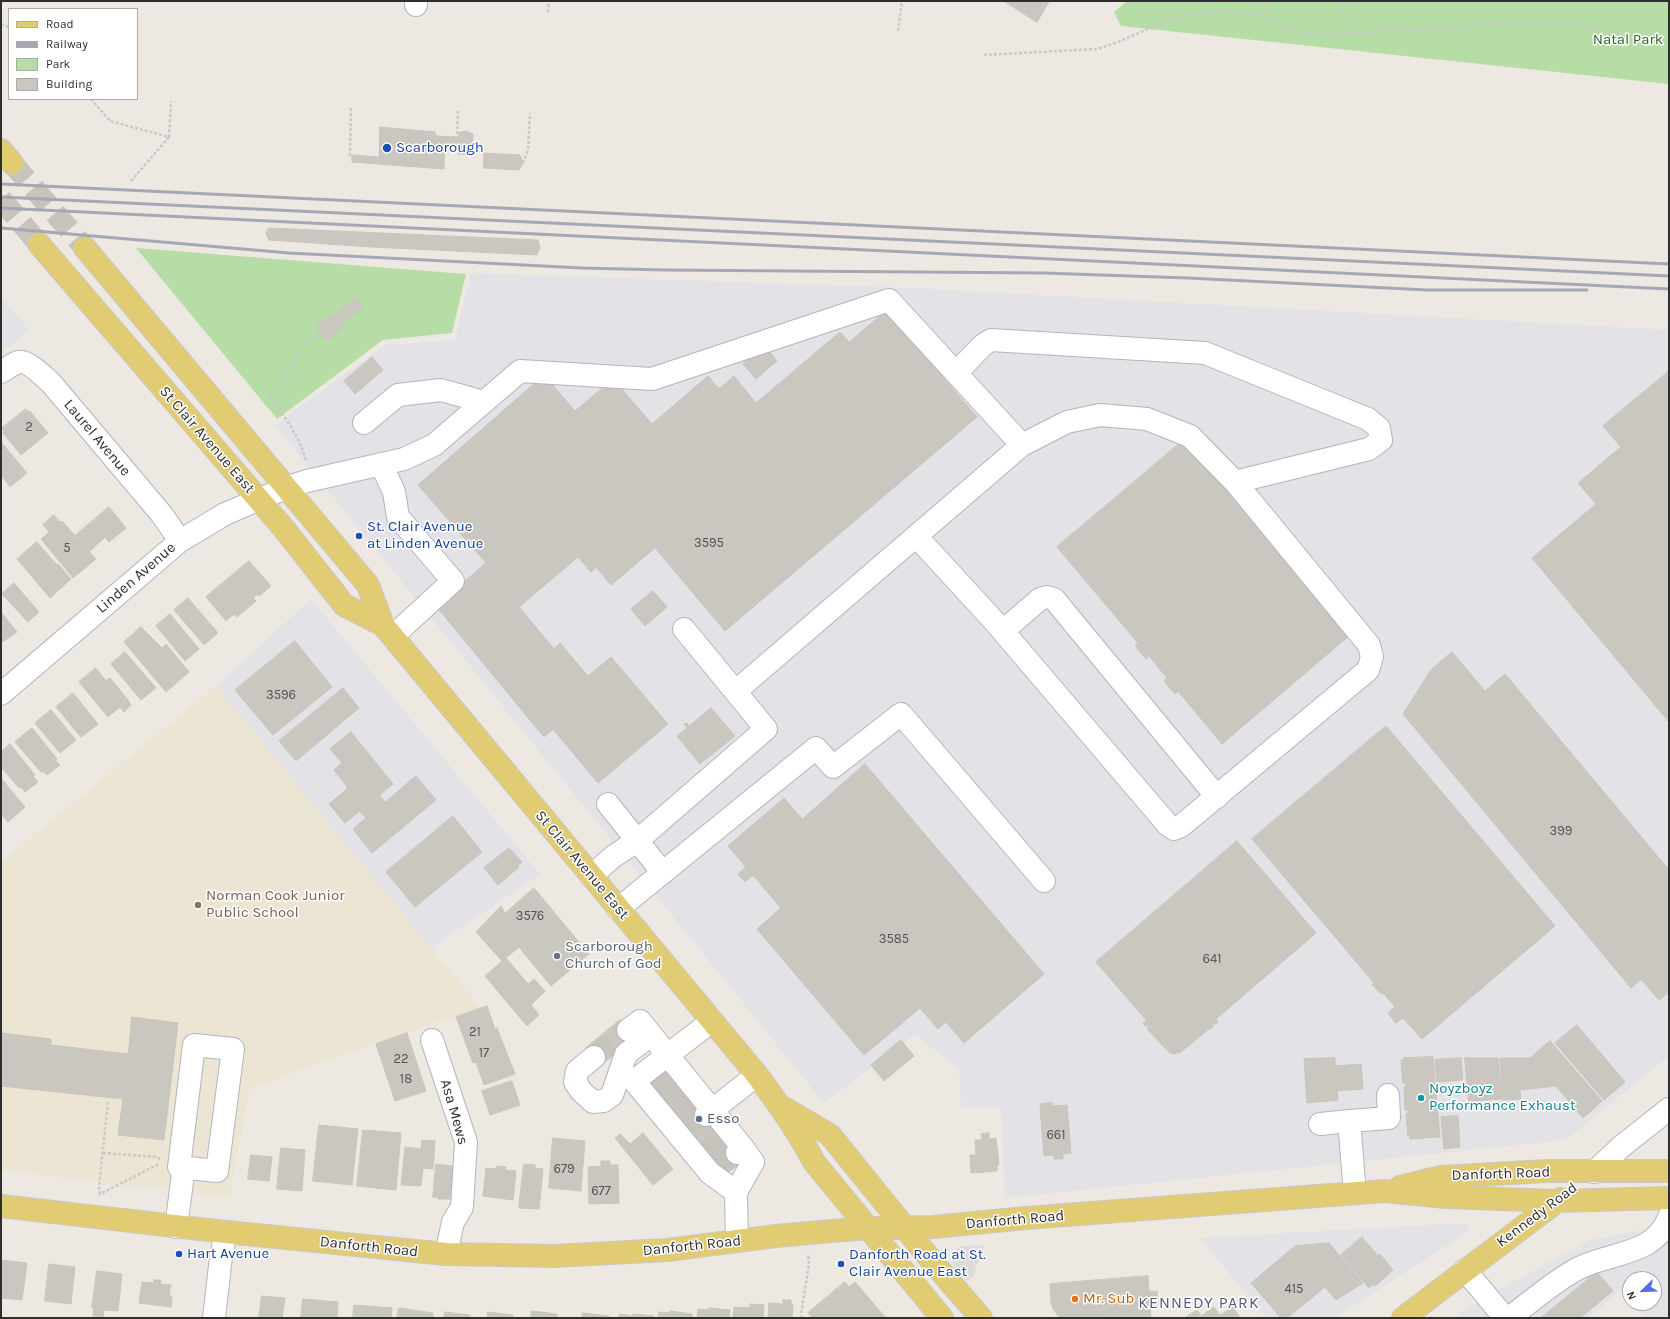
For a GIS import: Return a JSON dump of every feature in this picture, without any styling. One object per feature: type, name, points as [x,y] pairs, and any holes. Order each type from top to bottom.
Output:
[{"type":"main road","name":"St Clair Avenue East","points":[[39,244],[285,530],[344,605],[388,630]]},
{"type":"main road","name":"St Clair Avenue East","points":[[86,248],[288,487],[368,585],[388,630],[757,1075],[781,1106],[805,1144],[814,1162],[942,1318]]},
{"type":"main road","name":"St Clair Avenue East","points":[[781,1106],[830,1135],[904,1227],[981,1318]]},
{"type":"main road","name":"Danforth Road","points":[[1384,1191],[1440,1177],[1547,1171],[1669,1171]]},
{"type":"main road","name":"Kennedy Road","points":[[1403,1318],[1594,1172]]},
{"type":"main road","name":"Danforth Road","points":[[1,1206],[176,1227],[446,1254],[554,1256],[667,1250],[806,1233],[867,1228],[933,1227],[1026,1218],[1384,1191],[1446,1197],[1556,1201],[1669,1198]]},
{"type":"street","name":"Linden Avenue","points":[[1,694],[180,541],[225,514],[288,487],[307,481],[404,459],[434,445],[520,371],[652,379],[889,300],[956,373]]},
{"type":"street","points":[[1022,445],[956,373],[983,345],[992,340],[1205,353],[1368,419],[1379,428],[1381,440],[1369,449],[1235,482]]},
{"type":"street","name":"Laurel Avenue","points":[[1,372],[18,362],[25,363],[37,370],[51,383],[163,516],[180,541]]},
{"type":"street","points":[[364,423],[398,395],[441,390],[484,402]]},
{"type":"street","points":[[736,691],[916,536],[1022,445],[1067,422],[1100,415],[1147,419],[1190,436],[1235,482],[1369,645],[1372,657],[1368,670],[1217,797],[1181,826],[1174,829],[1168,825],[1003,631],[916,536]]},
{"type":"street","points":[[381,464],[394,492],[398,517],[454,581],[388,630]]},
{"type":"street","points":[[1003,631],[1040,599],[1047,597],[1054,599],[1217,797]]},
{"type":"street","points":[[591,876],[614,856],[637,841],[766,729],[684,628]]},
{"type":"street","points":[[618,909],[816,748],[833,768],[901,714],[1044,880]]},
{"type":"street","points":[[608,804],[663,873]]},
{"type":"street","points":[[628,1030],[640,1021],[688,1087],[733,1142],[753,1162],[736,1192],[737,1241]]},
{"type":"street","points":[[688,1087],[712,1021]]},
{"type":"street","points":[[594,1057],[577,1071],[575,1082],[581,1091],[593,1102],[604,1101],[612,1095],[626,1054],[651,1035]]},
{"type":"street","name":"Asa Mews","points":[[432,1040],[466,1142],[462,1207],[453,1222],[446,1254]]},
{"type":"street","points":[[194,1045],[233,1049],[217,1172],[184,1167],[179,1167],[194,1045]]},
{"type":"street","points":[[736,1192],[708,1162],[666,1111],[634,1081],[688,1087],[757,1075]]},
{"type":"street","points":[[1320,1124],[1348,1120],[1389,1118],[1388,1095]]},
{"type":"street","name":"Kennedy Road","points":[[1594,1172],[1622,1146],[1669,1109]]},
{"type":"street","points":[[1348,1120],[1354,1193]]},
{"type":"street","points":[[176,1227],[184,1167]]},
{"type":"street","points":[[1509,1318],[1578,1268],[1596,1260],[1619,1256],[1640,1248],[1655,1239],[1666,1224],[1669,1217]]},
{"type":"street","points":[[214,1318],[221,1257],[226,1232]]},
{"type":"street","points":[[1465,1270],[1505,1318]]},
{"type":"path","points":[[548,12],[549,1]]},
{"type":"path","points":[[898,31],[902,1]]},
{"type":"path","points":[[1261,16],[1271,1]]},
{"type":"path","points":[[1337,1],[1356,32]]},
{"type":"path","points":[[984,55],[1096,49],[1110,45],[1171,20],[1192,14],[1248,13],[1261,16],[1281,27],[1302,34],[1321,36],[1356,32],[1550,22],[1574,24],[1669,44]]},
{"type":"path","points":[[91,100],[110,121],[169,138]]},
{"type":"path","points":[[131,181],[169,138],[171,101]]},
{"type":"path","points":[[351,108],[350,156],[360,159]]},
{"type":"path","points":[[458,111],[457,135],[459,135]]},
{"type":"path","points":[[523,163],[528,150],[530,113]]},
{"type":"path","points":[[370,159],[379,160]]},
{"type":"path","points":[[361,239],[391,240]]},
{"type":"path","points":[[307,462],[298,439],[287,418],[270,395],[280,388],[302,348],[320,334]]},
{"type":"path","points":[[103,1153],[157,1157],[163,1162],[100,1194],[99,1187],[108,1102]]},
{"type":"path","points":[[802,1318],[801,1314],[809,1264],[806,1233]]},
{"type":"shaded area","points":[[471,273],[909,288],[1669,330],[1669,1056],[1566,1140],[1005,1198],[1001,1108],[961,1108],[959,1070],[915,1034],[824,1103],[275,425],[385,345],[455,340]]},
{"type":"shaded area","points":[[1,297],[29,330],[1,353]]},
{"type":"shaded area","points":[[311,599],[540,874],[431,948],[216,686]]},
{"type":"shaded area","name":"Norman Cook Junior Public School","points":[[216,686],[480,1007],[250,1088],[229,1197],[1,1170],[1,862]]},
{"type":"shaded area","points":[[1468,1223],[1470,1228],[1460,1237],[1335,1318],[1266,1318],[1200,1238]]},
{"type":"shaded area","points":[[1669,1226],[1669,1318],[1646,1318],[1640,1311],[1662,1311],[1662,1271],[1622,1271],[1622,1291],[1621,1290],[1589,1318],[1453,1318],[1470,1306],[1590,1240]]},
{"type":"shaded area","points":[[984,1245],[983,1258],[976,1265],[974,1277],[967,1281],[954,1265],[952,1259],[953,1252],[961,1246]]},
{"type":"green space","name":"Natal Park","points":[[1127,1],[1669,1],[1669,84],[1121,26],[1114,12]]},
{"type":"green space","points":[[136,248],[466,274],[452,333],[383,340],[277,419]]},
{"type":"building","points":[[1004,1],[1047,1],[1049,2],[1037,22]]},
{"type":"building","points":[[380,127],[435,132],[435,135],[438,136],[435,136],[434,143],[445,143],[444,169],[352,162],[352,155],[379,157]]},
{"type":"building","points":[[466,131],[473,134],[472,155],[458,154],[459,144],[434,143],[435,136],[459,137],[459,133]]},
{"type":"building","points":[[484,153],[520,155],[523,163],[519,170],[484,168]]},
{"type":"building","points":[[269,228],[538,240],[540,248],[537,255],[372,247],[269,240],[266,234]]},
{"type":"building","points":[[355,298],[363,307],[340,326],[342,329],[328,340],[320,334],[317,326],[330,314],[332,317]]},
{"type":"building","points":[[886,311],[977,417],[725,631],[655,548],[611,585],[596,567],[591,572],[578,557],[519,607],[554,649],[560,643],[588,676],[611,657],[668,724],[598,783],[553,729],[544,737],[436,606],[486,563],[418,485],[544,375],[575,411],[613,379],[652,424],[708,376],[719,389],[734,376],[756,403],[840,332],[849,342]]},
{"type":"building","points":[[765,346],[777,361],[756,379],[743,364]]},
{"type":"building","points":[[372,357],[383,370],[355,394],[344,381]]},
{"type":"building","points":[[1669,371],[1669,722],[1532,558],[1596,504],[1578,483],[1621,447],[1603,426]]},
{"type":"building","points":[[26,409],[29,412],[30,411],[48,433],[21,455],[3,433],[4,431],[2,428]]},
{"type":"building","points":[[1185,439],[1350,635],[1222,744],[1178,691],[1175,694],[1164,681],[1167,678],[1149,656],[1146,659],[1135,646],[1138,643],[1057,547]]},
{"type":"building","points":[[1,442],[27,473],[10,487],[1,475]]},
{"type":"building","points":[[109,507],[126,528],[109,542],[105,537],[90,551],[76,535]]},
{"type":"building","points":[[54,515],[60,522],[62,521],[96,559],[73,578],[41,539],[49,532],[43,525]]},
{"type":"building","points":[[37,542],[71,579],[50,598],[17,559]]},
{"type":"building","points":[[249,561],[271,586],[259,596],[258,594],[253,598],[256,601],[237,617],[234,614],[226,621],[206,597]]},
{"type":"building","points":[[14,583],[39,612],[28,622],[2,594]]},
{"type":"building","points":[[653,591],[667,607],[645,626],[631,609]]},
{"type":"building","points":[[188,598],[218,633],[204,645],[174,610]]},
{"type":"building","points":[[1,612],[17,632],[1,643]]},
{"type":"building","points":[[170,614],[199,649],[185,661],[156,626]]},
{"type":"building","points":[[141,627],[162,648],[166,644],[189,672],[166,692],[124,642]]},
{"type":"building","points":[[295,641],[332,687],[273,735],[235,690]]},
{"type":"building","points":[[125,652],[156,688],[141,700],[111,664]]},
{"type":"building","points":[[1452,652],[1485,691],[1505,674],[1669,870],[1669,992],[1659,1000],[1641,979],[1631,988],[1403,714],[1431,670]]},
{"type":"building","points":[[96,668],[106,681],[110,678],[128,700],[131,705],[124,712],[120,707],[108,717],[79,682]]},
{"type":"building","points":[[343,688],[359,708],[296,761],[279,741]]},
{"type":"building","points":[[73,693],[98,724],[81,737],[56,707]]},
{"type":"building","points":[[711,708],[735,736],[700,764],[677,736],[687,728],[684,724],[687,723],[689,726]]},
{"type":"building","points":[[51,710],[76,740],[60,753],[35,723]]},
{"type":"building","points":[[1386,726],[1555,926],[1422,1039],[1403,1018],[1396,1023],[1388,1013],[1395,1007],[1383,993],[1381,994],[1372,984],[1374,983],[1252,839]]},
{"type":"building","points":[[32,728],[57,759],[55,760],[60,765],[47,775],[43,771],[41,772],[15,742]]},
{"type":"building","points":[[351,732],[393,784],[345,823],[329,804],[348,788],[334,770],[342,763],[330,749]]},
{"type":"building","points":[[10,744],[35,775],[33,776],[38,782],[25,792],[21,787],[19,788],[1,767],[1,752]]},
{"type":"building","points":[[865,764],[1044,974],[964,1043],[946,1022],[938,1029],[920,1008],[864,1055],[757,929],[781,908],[753,875],[745,882],[738,874],[746,867],[728,846],[784,798],[802,819]]},
{"type":"building","points":[[416,776],[436,800],[372,853],[353,829],[366,818],[360,812],[380,796],[385,802]]},
{"type":"building","points":[[1,778],[25,807],[8,822],[1,814]]},
{"type":"building","points":[[453,816],[482,852],[415,907],[386,872]]},
{"type":"building","points":[[1237,841],[1316,933],[1216,1019],[1218,1022],[1216,1024],[1213,1023],[1213,1027],[1181,1052],[1173,1054],[1169,1052],[1148,1030],[1148,1026],[1145,1026],[1143,1023],[1147,1021],[1096,962]]},
{"type":"building","points":[[509,848],[522,862],[517,866],[519,867],[498,885],[484,868]]},
{"type":"building","name":"Scarborough Church of God","points":[[534,888],[589,954],[551,986],[519,947],[506,958],[528,984],[534,979],[545,991],[531,1005],[539,1015],[527,1026],[485,976],[502,961],[476,932],[501,906],[505,913]]},
{"type":"building","points":[[487,1006],[495,1029],[497,1028],[515,1074],[484,1085],[476,1062],[473,1063],[456,1017]]},
{"type":"building","points":[[132,1017],[178,1023],[164,1140],[118,1135],[123,1099],[1,1086],[1,1033],[51,1039],[51,1045],[128,1054]]},
{"type":"building","points":[[620,1020],[633,1037],[600,1064],[586,1048]]},
{"type":"building","points":[[1577,1025],[1625,1082],[1604,1100],[1555,1043]]},
{"type":"building","points":[[407,1033],[426,1091],[395,1101],[376,1044]]},
{"type":"building","points":[[901,1040],[914,1056],[884,1081],[871,1065]]},
{"type":"building","points":[[1550,1041],[1602,1101],[1583,1118],[1556,1086],[1520,1090],[1521,1099],[1503,1100],[1500,1058],[1530,1058]]},
{"type":"building","name":"Noyzboyz Performance Exhaust","points":[[1433,1057],[1440,1137],[1410,1139],[1410,1136],[1408,1136],[1406,1114],[1408,1113],[1408,1110],[1405,1110],[1404,1087],[1406,1086],[1406,1083],[1403,1083],[1401,1060],[1404,1060],[1404,1058]]},
{"type":"building","points":[[1335,1058],[1335,1066],[1361,1064],[1363,1089],[1337,1091],[1338,1100],[1307,1103],[1304,1059]]},
{"type":"building","points":[[1461,1058],[1463,1080],[1437,1082],[1435,1060]]},
{"type":"building","points":[[1465,1058],[1498,1058],[1502,1099],[1469,1101]]},
{"type":"building","points":[[667,1068],[740,1156],[723,1171],[649,1083]]},
{"type":"building","points":[[512,1081],[520,1105],[490,1115],[482,1091]]},
{"type":"building","points":[[1052,1103],[1052,1106],[1067,1105],[1071,1153],[1063,1154],[1063,1159],[1054,1159],[1053,1155],[1044,1156],[1040,1108],[1041,1104]]},
{"type":"building","points":[[1458,1116],[1460,1147],[1444,1149],[1441,1117]]},
{"type":"building","points":[[319,1125],[358,1129],[352,1185],[313,1181]]},
{"type":"building","points":[[363,1130],[401,1133],[396,1190],[357,1186]]},
{"type":"building","points":[[643,1133],[673,1169],[653,1185],[615,1138],[620,1134],[630,1144]]},
{"type":"building","points":[[989,1133],[989,1139],[996,1138],[999,1165],[997,1165],[997,1171],[971,1173],[970,1155],[976,1155],[975,1140],[982,1140],[981,1134]]},
{"type":"building","points":[[553,1138],[585,1141],[581,1191],[549,1188]]},
{"type":"building","points":[[422,1140],[435,1141],[433,1169],[423,1168],[421,1186],[401,1185],[405,1147],[421,1149]]},
{"type":"building","points":[[281,1148],[305,1150],[302,1191],[277,1189]]},
{"type":"building","points":[[251,1155],[272,1157],[269,1181],[248,1179]]},
{"type":"building","points":[[601,1161],[610,1161],[610,1165],[618,1165],[619,1203],[589,1204],[588,1167],[601,1166]]},
{"type":"building","points":[[436,1164],[461,1167],[458,1199],[438,1199],[438,1197],[433,1197]]},
{"type":"building","points":[[524,1164],[535,1165],[535,1168],[543,1169],[539,1209],[519,1208]]},
{"type":"building","points":[[497,1166],[506,1167],[505,1170],[516,1171],[513,1200],[483,1196],[486,1168],[497,1169]]},
{"type":"building","points":[[1362,1237],[1378,1256],[1380,1254],[1393,1270],[1375,1286],[1373,1284],[1369,1288],[1341,1255]]},
{"type":"building","points":[[1329,1243],[1363,1283],[1336,1300],[1325,1287],[1287,1318],[1281,1318],[1251,1283],[1295,1246]]},
{"type":"building","points":[[1,1260],[27,1263],[22,1300],[1,1298]]},
{"type":"building","points":[[49,1264],[75,1267],[71,1304],[45,1301]]},
{"type":"building","points":[[97,1271],[122,1274],[118,1311],[104,1310],[103,1317],[93,1316],[94,1308],[92,1308]]},
{"type":"building","points":[[1597,1272],[1613,1291],[1580,1318],[1541,1318]]},
{"type":"building","points":[[1148,1276],[1149,1292],[1157,1291],[1158,1305],[1150,1306],[1151,1317],[1060,1318],[1053,1309],[1051,1303],[1050,1284]]},
{"type":"building","points":[[154,1280],[161,1280],[160,1284],[171,1285],[169,1296],[172,1296],[171,1307],[139,1303],[142,1282],[154,1283]]},
{"type":"building","points":[[845,1282],[849,1287],[855,1282],[886,1318],[813,1318],[808,1313]]},
{"type":"building","points":[[262,1296],[285,1298],[282,1318],[259,1318]]},
{"type":"building","points":[[303,1299],[338,1302],[337,1318],[301,1318]]},
{"type":"building","points":[[783,1300],[791,1300],[791,1304],[793,1304],[792,1318],[768,1318],[769,1303],[783,1304]]},
{"type":"building","points":[[750,1304],[764,1305],[763,1318],[733,1318],[734,1307],[750,1308]]},
{"type":"building","points":[[354,1305],[392,1308],[391,1318],[353,1318]]},
{"type":"building","points":[[1214,1307],[1220,1315],[1233,1307],[1240,1318],[1184,1318],[1197,1310],[1201,1316]]},
{"type":"building","points":[[399,1308],[433,1313],[433,1318],[397,1318]]},
{"type":"building","points":[[709,1308],[730,1310],[729,1318],[697,1318],[698,1309],[709,1310]]},
{"type":"building","points":[[532,1311],[557,1314],[557,1318],[531,1318]]},
{"type":"building","points":[[670,1311],[692,1314],[692,1318],[658,1318],[659,1312],[670,1313]]},
{"type":"building","points":[[445,1312],[470,1315],[469,1318],[444,1318]]},
{"type":"building","points":[[488,1312],[513,1315],[513,1318],[488,1318]]},
{"type":"building","points":[[583,1313],[609,1316],[608,1318],[582,1318]]},
{"type":"building","points":[[620,1314],[632,1316],[633,1314],[654,1316],[653,1318],[619,1318]]},
{"type":"tunnel","points":[[12,163],[85,248]]},
{"type":"tunnel","points":[[1,199],[39,244]]},
{"type":"tunnel","points":[[594,1057],[628,1030]]},
{"type":"tunnel","points":[[651,1085],[669,1071]]},
{"type":"tunnel","points":[[664,1101],[682,1086]]},
{"type":"tunnel","points":[[677,1116],[695,1101]]},
{"type":"tunnel","points":[[688,1129],[706,1115]]},
{"type":"tunnel","points":[[707,1151],[724,1137]]},
{"type":"tunnel","points":[[719,1166],[737,1153]]},
{"type":"railway","points":[[1,184],[1669,264]]},
{"type":"railway","points":[[1,197],[1669,276]]},
{"type":"railway","points":[[1,208],[1669,289]]},
{"type":"railway","points":[[1,228],[289,253],[582,268],[1044,273],[1188,278],[1427,290],[1587,290]]},
{"type":"place","name":"Scarborough","points":[[387,148]]},
{"type":"place","name":"St. Clair Avenue at Linden Avenue","points":[[359,536]]},
{"type":"place","name":"Norman Cook Junior Public School","points":[[198,905]]},
{"type":"place","name":"Scarborough Church of God","points":[[557,956]]},
{"type":"place","name":"Noyzboyz Performance Exhaust","points":[[1421,1098]]},
{"type":"place","name":"Esso","points":[[699,1119]]},
{"type":"place","name":"Hart Avenue","points":[[179,1254]]},
{"type":"place","name":"Danforth Road at St. Clair Avenue East","points":[[841,1264]]},
{"type":"place","name":"Mr. Sub","points":[[1075,1299]]},
{"type":"district","name":"KENNEDY PARK","points":[[1199,1303]]}]
